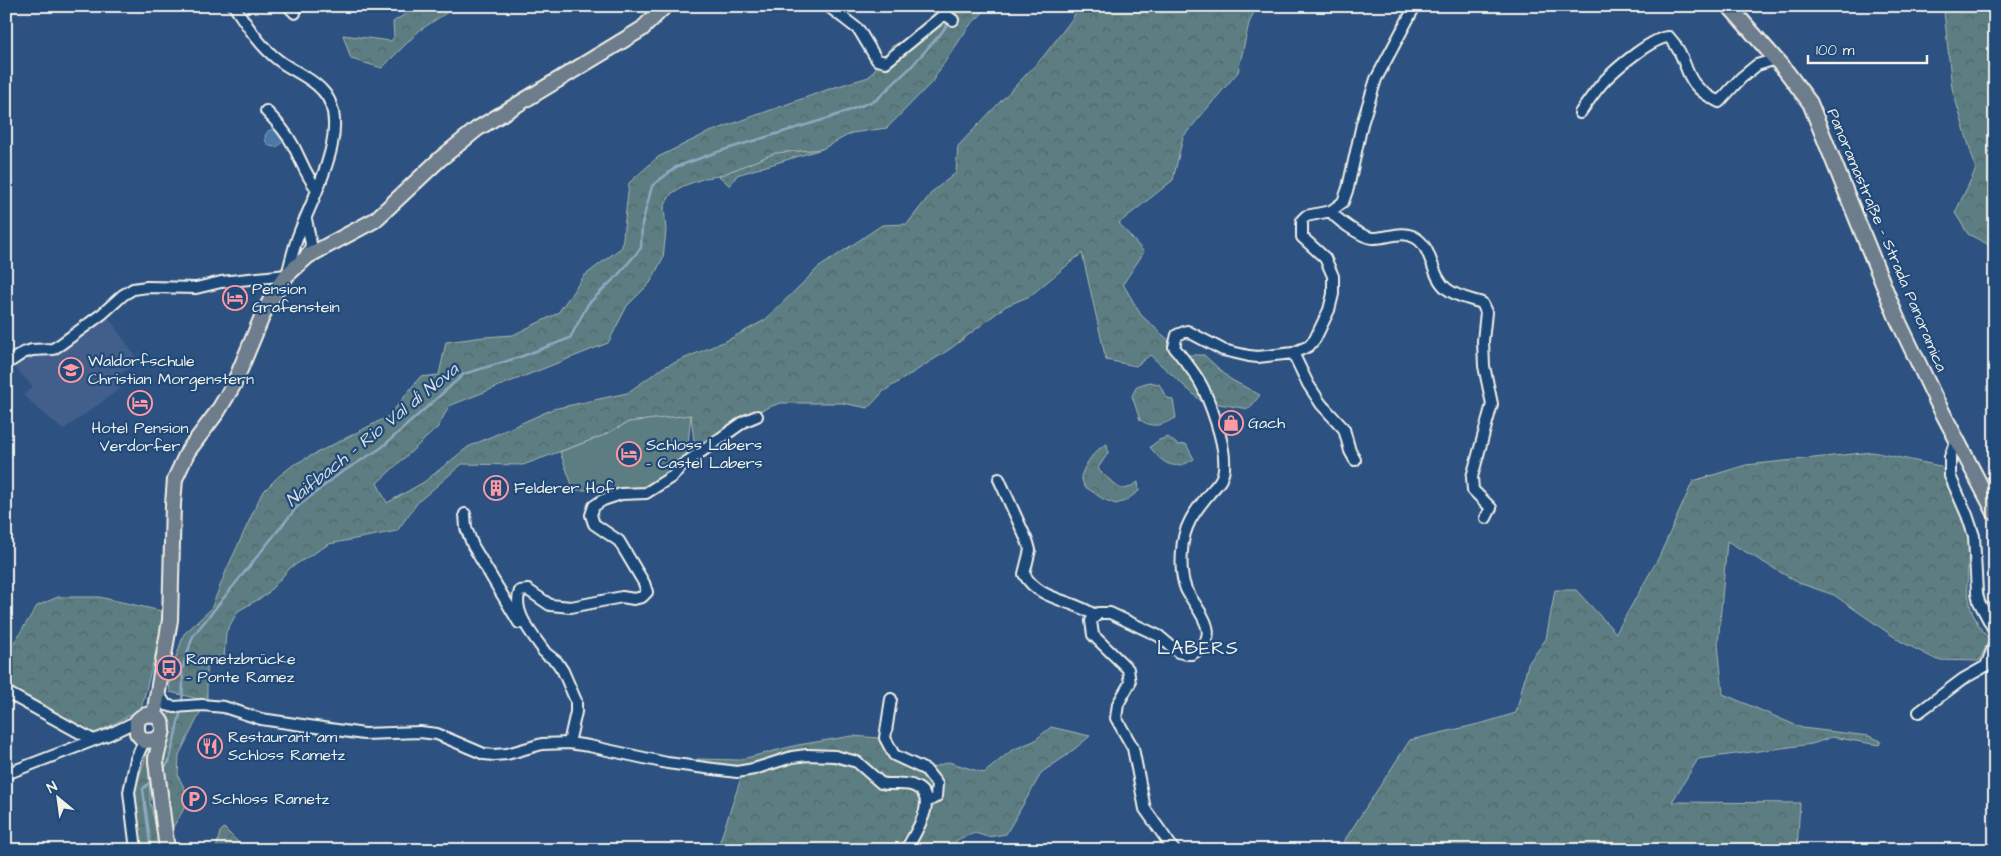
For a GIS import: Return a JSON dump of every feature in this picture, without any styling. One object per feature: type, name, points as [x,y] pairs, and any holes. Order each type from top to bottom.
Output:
[{"type":"main road","points":[[167,850],[158,789],[152,722],[164,697],[170,620],[172,504],[175,479],[188,451],[218,411],[234,384],[264,312],[287,275],[308,256],[375,220],[440,159],[477,129],[642,29],[665,6]]},
{"type":"main road","name":"Panoramastraße - Strada Panoramica","points":[[1729,6],[1797,84],[1810,103],[1825,136],[1896,316],[1956,440],[1995,513]]},
{"type":"main road","points":[[152,722],[136,729],[156,760]]},
{"type":"main road","points":[[143,739],[156,740],[152,722]]},
{"type":"street","points":[[6,364],[32,350],[52,349],[62,344],[132,289],[147,287],[196,288],[221,282],[287,275],[299,232],[307,223],[334,135],[335,118],[331,103],[325,92],[268,52],[234,6]]},
{"type":"street","points":[[828,6],[859,30],[881,62],[886,62],[941,16],[951,18]]},
{"type":"street","points":[[1174,850],[1168,839],[1150,819],[1145,809],[1133,748],[1116,718],[1118,704],[1130,683],[1128,670],[1093,635],[1091,621],[1098,614],[1110,613],[1159,636],[1178,652],[1187,654],[1192,654],[1201,647],[1207,638],[1208,626],[1185,586],[1182,566],[1182,543],[1186,527],[1193,513],[1222,478],[1225,459],[1223,447],[1203,387],[1194,372],[1174,347],[1177,335],[1186,331],[1223,350],[1258,358],[1304,350],[1315,339],[1329,310],[1333,294],[1333,276],[1325,258],[1302,237],[1302,220],[1306,216],[1331,211],[1343,202],[1348,188],[1362,124],[1376,79],[1415,6]]},
{"type":"street","points":[[1580,113],[1606,80],[1648,44],[1663,37],[1669,37],[1678,48],[1688,75],[1696,89],[1718,102],[1741,78],[1757,65],[1776,59]]},
{"type":"street","points":[[266,111],[276,121],[292,144],[310,181],[317,189]]},
{"type":"street","points":[[1331,211],[1342,222],[1368,237],[1403,234],[1415,237],[1425,246],[1432,267],[1445,288],[1456,295],[1482,303],[1486,312],[1483,341],[1484,366],[1492,404],[1472,478],[1472,486],[1473,490],[1491,508],[1486,518]]},
{"type":"street","points":[[307,223],[314,237],[334,242]]},
{"type":"street","points":[[307,223],[311,244],[308,256]]},
{"type":"street","points":[[297,243],[308,256]]},
{"type":"street","points":[[1294,353],[1308,384],[1321,404],[1340,422],[1344,429],[1350,452],[1355,460]]},
{"type":"street","points":[[547,654],[521,615],[517,600],[520,591],[528,590],[550,605],[571,607],[622,597],[634,599],[642,597],[647,592],[644,582],[619,541],[594,524],[591,515],[594,506],[603,500],[621,494],[646,493],[652,490],[673,476],[681,466],[745,420],[757,416]]},
{"type":"street","points":[[1956,440],[1950,457],[1950,476],[1974,536],[1977,593],[1995,632]]},
{"type":"street","points":[[999,479],[1030,550],[1024,574],[1027,579],[1034,587],[1049,596],[1086,608],[1096,616]]},
{"type":"street","points":[[465,514],[466,528],[473,546],[528,637],[533,644],[557,662],[563,671],[576,701],[576,712],[569,743]]},
{"type":"street","points":[[1920,712],[1963,679],[1986,666],[1995,643]]},
{"type":"street","points":[[6,692],[93,740]]},
{"type":"street","points":[[6,774],[93,740],[152,722],[164,697],[202,705],[224,707],[261,719],[364,734],[420,732],[437,734],[484,754],[494,755],[507,754],[542,744],[569,743],[666,763],[728,771],[745,771],[792,757],[807,755],[835,756],[857,762],[881,783],[907,784],[917,787],[924,795],[927,802],[925,812],[906,850]]},
{"type":"street","points":[[891,699],[885,738],[894,755],[926,770],[937,784],[936,797],[927,802]]},
{"type":"street","points":[[110,734],[132,734],[143,739],[136,759],[129,792],[136,850]]},
{"type":"shaded area","points":[[274,129],[280,132],[283,138],[280,144],[274,147],[268,144],[265,138],[268,132]]},
{"type":"shaded area","name":"Waldorfschule Christian Morgenstern","points":[[106,314],[139,362],[118,375],[121,388],[63,430],[23,395],[33,387],[13,365],[28,355],[44,352]]},
{"type":"green space","points":[[418,6],[457,6],[420,30],[382,68],[351,59],[343,35],[391,41],[394,37],[393,22]]},
{"type":"green space","points":[[944,6],[990,6],[970,25],[935,79],[887,128],[852,133],[822,149],[775,153],[719,176],[705,178],[683,186],[671,194],[664,207],[666,231],[663,258],[650,283],[627,306],[608,343],[449,406],[438,427],[377,483],[387,503],[424,482],[468,447],[553,409],[627,393],[664,367],[728,340],[765,320],[818,268],[882,225],[907,224],[933,191],[956,173],[958,146],[1043,57],[1073,18],[1078,6],[1257,6],[1249,23],[1238,72],[1183,137],[1173,180],[1119,223],[1144,252],[1123,284],[1141,315],[1185,355],[1204,355],[1230,379],[1260,395],[1249,409],[1201,401],[1150,355],[1136,366],[1106,360],[1082,253],[1030,296],[1006,306],[950,349],[884,391],[868,408],[842,403],[780,403],[744,417],[695,450],[691,415],[629,422],[602,436],[523,465],[462,464],[418,502],[397,531],[329,544],[290,568],[266,595],[238,611],[226,632],[224,659],[207,666],[207,701],[170,692],[169,677],[184,634],[211,609],[226,571],[262,493],[278,477],[293,465],[389,416],[420,377],[439,375],[446,342],[513,335],[558,313],[584,276],[622,247],[629,183],[658,157],[707,133],[832,88],[869,77],[891,47],[912,35]]},
{"type":"green space","points":[[1941,6],[1995,6],[1995,248],[1968,234],[1955,213],[1976,169],[1952,88],[1944,11]]},
{"type":"green space","points":[[822,149],[737,175],[730,186],[719,176],[775,153]]},
{"type":"green space","points":[[1149,382],[1159,384],[1166,397],[1173,400],[1176,418],[1158,425],[1140,420],[1132,396],[1137,386]]},
{"type":"green space","points":[[691,415],[685,471],[662,479],[644,490],[574,490],[560,452],[602,436],[629,422]]},
{"type":"green space","points":[[1168,437],[1178,445],[1186,444],[1194,459],[1181,465],[1164,462],[1150,447],[1159,440]]},
{"type":"green space","points":[[1107,444],[1108,453],[1098,468],[1101,472],[1114,484],[1123,489],[1138,482],[1139,491],[1125,501],[1116,504],[1103,499],[1084,486],[1081,476],[1091,457]]},
{"type":"green space","points":[[1872,452],[1940,466],[1955,486],[1969,541],[1967,587],[1971,609],[1989,640],[1979,661],[1937,660],[1900,641],[1834,595],[1799,583],[1727,541],[1718,644],[1723,694],[1802,728],[1869,736],[1881,741],[1879,745],[1832,737],[1812,744],[1698,759],[1672,802],[1800,803],[1797,850],[1342,850],[1346,838],[1410,740],[1483,723],[1516,713],[1528,664],[1546,639],[1555,590],[1576,590],[1616,633],[1659,557],[1693,481],[1746,465]]},
{"type":"green space","points":[[58,597],[99,597],[166,612],[141,709],[93,735],[48,707],[6,686],[6,655],[37,606]]},
{"type":"green space","points":[[178,709],[200,709],[201,711],[179,755],[178,776],[195,808],[185,807],[169,834],[163,791],[161,744],[166,718],[169,713]]},
{"type":"green space","points":[[1051,727],[1090,736],[1066,756],[1042,772],[1006,834],[988,837],[975,833],[961,838],[942,850],[717,850],[741,778],[702,773],[697,759],[738,760],[798,745],[852,736],[879,738],[894,761],[921,771],[949,762],[984,773],[1012,750],[1034,741]]},
{"type":"green space","points":[[148,750],[150,802],[161,850],[142,850],[135,789]]},
{"type":"green space","points":[[224,828],[246,850],[216,850],[220,832]]},
{"type":"waterway","name":"Naifbach - Rio Val di Nova","points":[[953,16],[959,6]]},
{"type":"waterway","name":"Naifbach - Rio Val di Nova","points":[[182,704],[182,669],[193,636],[297,507],[339,474],[381,448],[464,374],[520,357],[570,338],[588,304],[618,275],[641,248],[642,224],[652,186],[676,167],[717,152],[829,118],[876,100],[911,67],[942,32],[950,20]]},
{"type":"waterway","name":"Naifbach - Rio Val di Nova","points":[[162,770],[169,762],[181,710]]},
{"type":"waterway","name":"Naifbach - Rio Val di Nova","points":[[151,850],[143,789],[153,779]]},
{"type":"place","name":"Pension Grafenstein","points":[[235,298]]},
{"type":"place","name":"Waldorfschule Christian Morgenstern","points":[[71,370]]},
{"type":"place","name":"Hotel Pension Verdorfer","points":[[140,403]]},
{"type":"place","name":"Gach","points":[[1231,423]]},
{"type":"place","name":"Schloss Labers - Castel Labers","points":[[629,454]]},
{"type":"place","name":"Felderer Hof","points":[[496,488]]},
{"type":"place","name":"Rametzbrücke - Ponte Ramez","points":[[169,668]]},
{"type":"place","name":"Restaurant am Schloss Rametz","points":[[210,746]]},
{"type":"place","name":"Schloss Rametz","points":[[194,799]]},
{"type":"district","name":"LABERS","points":[[1198,648]]}]
